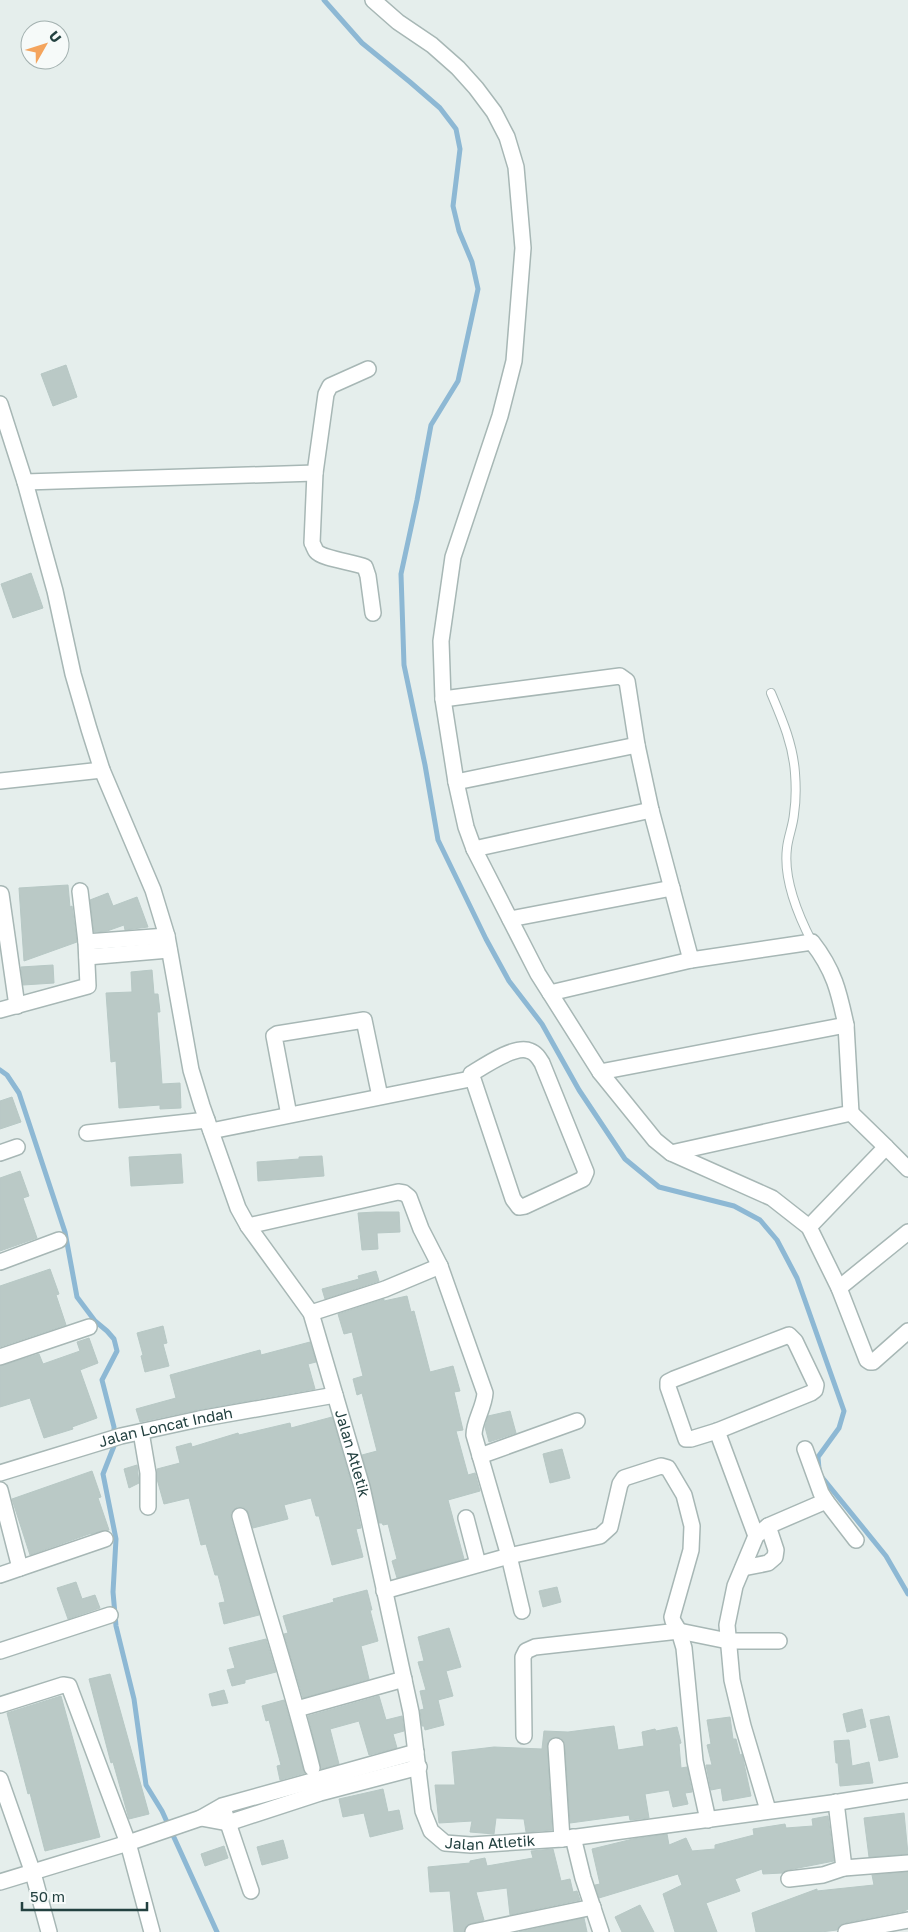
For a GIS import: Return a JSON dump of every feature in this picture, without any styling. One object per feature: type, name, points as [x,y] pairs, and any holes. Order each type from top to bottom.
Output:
[{"type":"street","points":[[373,0],[398,22],[432,45],[458,68],[476,88],[494,112],[507,137],[516,167],[523,248],[514,360],[500,416],[453,557],[440,641],[443,699],[456,782],[466,827],[474,849],[550,993],[600,1072],[655,1140],[671,1153],[772,1198],[809,1227],[839,1288],[870,1362],[873,1362],[908,1331]]},
{"type":"street","points":[[368,369],[330,386],[326,394],[315,473],[312,544],[315,551],[321,555],[365,567],[373,613]]},
{"type":"street","name":"Jalan Atletik","points":[[0,404],[55,591],[73,674],[102,770],[153,890],[168,943],[191,1070],[209,1125],[238,1208],[248,1226],[311,1313],[362,1487],[404,1679],[418,1760],[423,1810],[431,1831],[445,1843],[471,1844],[567,1838],[908,1791]]},
{"type":"street","points":[[24,482],[315,473]]},
{"type":"street","points":[[443,699],[620,676],[626,681],[652,810],[691,960]]},
{"type":"street","points":[[456,782],[638,745]]},
{"type":"street","points":[[0,781],[102,770]]},
{"type":"street","points":[[474,849],[652,810]]},
{"type":"street","points":[[510,919],[672,888]]},
{"type":"street","points":[[0,1010],[86,987],[89,984],[80,891]]},
{"type":"street","points":[[1,894],[17,1006]]},
{"type":"street","points":[[550,993],[691,960],[812,942],[835,977],[846,1026],[850,1113],[908,1169]]},
{"type":"street","points":[[87,950],[168,943]]},
{"type":"street","points":[[288,1110],[274,1036],[277,1034],[364,1020],[379,1092]]},
{"type":"street","points":[[600,1072],[846,1026]]},
{"type":"street","points":[[87,1133],[209,1125],[467,1078],[511,1052],[524,1049],[536,1054],[542,1062],[586,1172],[583,1179],[525,1206],[518,1207],[472,1076]]},
{"type":"street","points":[[209,1125],[472,1076]]},
{"type":"street","points":[[671,1153],[850,1113]]},
{"type":"street","points":[[0,1153],[17,1147]]},
{"type":"street","points":[[809,1227],[886,1147]]},
{"type":"street","points":[[248,1226],[398,1192],[404,1193],[409,1197],[421,1229],[440,1266],[485,1393],[474,1428],[522,1611]]},
{"type":"street","points":[[839,1288],[908,1232]]},
{"type":"street","points":[[0,1262],[59,1240]]},
{"type":"street","points":[[311,1313],[385,1289],[440,1266]]},
{"type":"street","points":[[0,1357],[89,1327]]},
{"type":"street","points":[[791,1336],[816,1385],[816,1390],[717,1431],[686,1439],[668,1387],[668,1382],[674,1378],[769,1342],[791,1336]]},
{"type":"street","name":"Jalan Loncat Indah","points":[[0,1473],[140,1432],[199,1419],[335,1395]]},
{"type":"street","points":[[480,1456],[577,1421]]},
{"type":"street","points":[[717,1431],[756,1536]]},
{"type":"street","points":[[140,1432],[148,1473],[148,1507]]},
{"type":"street","points":[[805,1450],[821,1493],[856,1540]]},
{"type":"street","points":[[384,1591],[509,1556],[600,1536],[610,1527],[622,1480],[661,1466],[668,1468],[684,1495],[689,1508],[692,1526],[691,1550],[672,1612],[673,1621],[679,1631],[684,1648],[695,1761],[708,1820]]},
{"type":"street","points":[[0,1490],[20,1568]]},
{"type":"street","points":[[768,1810],[743,1726],[732,1680],[727,1625],[735,1586],[756,1536],[768,1526],[826,1501]]},
{"type":"street","points":[[240,1516],[297,1709],[312,1768]]},
{"type":"street","points":[[466,1518],[478,1564]]},
{"type":"street","points":[[743,1568],[768,1563],[775,1557],[776,1550],[768,1526]]},
{"type":"street","points":[[1,1571],[20,1568],[105,1538]]},
{"type":"street","points":[[0,1651],[110,1615]]},
{"type":"street","points":[[524,1736],[523,1657],[526,1651],[535,1647],[679,1631],[728,1641],[778,1642]]},
{"type":"street","points":[[297,1709],[404,1679]]},
{"type":"street","points":[[0,1705],[63,1685],[69,1686],[128,1843],[152,1932]]},
{"type":"street","points":[[556,1746],[567,1838],[602,1932]]},
{"type":"street","points":[[0,1882],[128,1843],[201,1818],[222,1806],[418,1760]]},
{"type":"street","points":[[201,1818],[228,1823],[418,1760]]},
{"type":"street","points":[[0,1779],[33,1873],[49,1932]]},
{"type":"street","points":[[836,1802],[844,1868]]},
{"type":"street","points":[[222,1806],[251,1890]]},
{"type":"street","points":[[789,1879],[823,1875],[844,1868],[908,1862]]},
{"type":"street","points":[[473,1932],[593,1907]]},
{"type":"street","points":[[846,1932],[908,1920]]},
{"type":"lane","points":[[771,693],[792,748],[795,773],[794,815],[786,859],[790,884],[795,906],[812,942]]},
{"type":"building","points":[[66,365],[77,397],[53,406],[41,374]]},
{"type":"building","points":[[31,573],[43,608],[13,618],[1,584]]},
{"type":"building","points":[[68,885],[77,942],[24,961],[19,888]]},
{"type":"building","points":[[108,893],[113,906],[137,897],[148,927],[125,930],[124,925],[107,931],[94,932],[90,900]]},
{"type":"building","points":[[53,965],[54,983],[23,985],[21,967]]},
{"type":"building","points":[[152,970],[154,994],[158,994],[160,1012],[157,1012],[162,1084],[180,1083],[181,1108],[160,1109],[160,1105],[119,1108],[116,1061],[111,1062],[106,993],[132,992],[131,972]]},
{"type":"building","points":[[12,1097],[21,1122],[0,1129],[0,1101]]},
{"type":"building","points":[[181,1154],[183,1183],[131,1186],[129,1157]]},
{"type":"building","points":[[322,1156],[324,1176],[258,1181],[257,1162]]},
{"type":"building","points":[[20,1171],[29,1196],[23,1198],[37,1238],[0,1251],[0,1178]]},
{"type":"building","points":[[399,1212],[400,1232],[377,1233],[378,1249],[362,1250],[358,1213]]},
{"type":"building","points":[[50,1269],[59,1294],[56,1295],[66,1325],[0,1347],[0,1286]]},
{"type":"building","points":[[376,1271],[379,1281],[325,1299],[322,1289],[359,1279],[358,1276]]},
{"type":"building","points":[[407,1296],[411,1312],[414,1311],[430,1372],[453,1366],[460,1391],[454,1392],[463,1430],[456,1431],[468,1475],[475,1473],[480,1491],[448,1500],[464,1559],[397,1578],[392,1561],[397,1559],[388,1524],[383,1525],[379,1523],[362,1455],[377,1451],[362,1393],[357,1395],[353,1379],[363,1376],[352,1332],[344,1334],[338,1314],[384,1299],[384,1301]]},
{"type":"building","points":[[163,1326],[167,1343],[163,1344],[169,1366],[145,1372],[137,1333]]},
{"type":"building","points":[[89,1338],[98,1363],[80,1370],[97,1418],[72,1427],[73,1429],[44,1438],[30,1398],[0,1407],[0,1366],[39,1354],[43,1364],[80,1351],[77,1342]]},
{"type":"building","points":[[310,1342],[316,1362],[308,1364],[315,1389],[140,1422],[136,1409],[176,1398],[170,1375],[260,1350],[261,1355]]},
{"type":"building","points":[[510,1411],[516,1433],[489,1442],[485,1427],[488,1416]]},
{"type":"building","points":[[332,1417],[353,1489],[361,1528],[356,1529],[363,1557],[332,1565],[319,1516],[316,1516],[311,1498],[284,1505],[288,1519],[253,1528],[247,1510],[243,1507],[237,1507],[231,1513],[231,1519],[259,1615],[224,1624],[219,1603],[225,1602],[218,1575],[215,1575],[206,1544],[201,1545],[189,1498],[164,1504],[157,1479],[157,1469],[180,1463],[176,1447],[191,1443],[192,1447],[238,1433],[239,1435],[290,1423],[291,1428]]},
{"type":"building","points":[[562,1449],[570,1478],[550,1483],[543,1454]]},
{"type":"building","points":[[137,1465],[139,1483],[129,1488],[124,1469]]},
{"type":"building","points":[[92,1471],[101,1497],[98,1498],[109,1530],[89,1534],[30,1555],[12,1499]]},
{"type":"building","points":[[76,1582],[82,1599],[95,1595],[100,1608],[68,1619],[57,1588]]},
{"type":"building","points":[[557,1587],[561,1602],[543,1607],[539,1591]]},
{"type":"building","points":[[367,1590],[378,1641],[361,1646],[369,1679],[303,1698],[284,1634],[288,1633],[283,1616],[334,1602],[333,1599]]},
{"type":"building","points":[[449,1628],[461,1667],[446,1671],[453,1696],[438,1700],[444,1725],[425,1730],[424,1726],[422,1726],[420,1710],[424,1709],[420,1691],[426,1690],[418,1662],[424,1661],[418,1637]]},
{"type":"building","points":[[266,1639],[276,1672],[245,1680],[245,1683],[232,1686],[227,1670],[235,1668],[229,1648]]},
{"type":"building","points":[[110,1674],[149,1814],[129,1819],[113,1762],[111,1763],[89,1679]]},
{"type":"building","points":[[224,1690],[228,1703],[212,1706],[209,1694]]},
{"type":"building","points":[[61,1696],[100,1837],[45,1851],[7,1713]]},
{"type":"building","points":[[379,1696],[386,1720],[402,1716],[404,1731],[393,1734],[397,1748],[369,1755],[359,1721],[330,1729],[339,1764],[321,1769],[308,1716]]},
{"type":"building","points":[[284,1700],[305,1773],[280,1780],[277,1766],[281,1765],[269,1720],[266,1721],[262,1706]]},
{"type":"building","points":[[862,1709],[866,1727],[847,1732],[843,1714]]},
{"type":"building","points":[[889,1716],[898,1757],[879,1761],[870,1720]]},
{"type":"building","points":[[730,1717],[733,1739],[736,1739],[740,1755],[742,1754],[751,1796],[723,1801],[721,1788],[711,1790],[706,1765],[712,1765],[707,1745],[711,1744],[707,1720]]},
{"type":"building","points":[[614,1726],[618,1750],[644,1746],[642,1732],[677,1727],[681,1743],[679,1744],[681,1768],[687,1767],[692,1792],[685,1793],[688,1804],[673,1807],[669,1790],[645,1794],[649,1818],[630,1820],[629,1815],[570,1823],[565,1745],[561,1738],[555,1737],[548,1741],[547,1747],[552,1830],[526,1832],[524,1819],[496,1818],[494,1834],[470,1832],[472,1821],[439,1823],[435,1785],[455,1785],[452,1752],[494,1747],[542,1749],[544,1731],[568,1732]]},
{"type":"building","points":[[849,1740],[852,1766],[869,1762],[873,1783],[840,1786],[834,1741]]},
{"type":"building","points":[[383,1789],[388,1812],[399,1810],[403,1829],[370,1837],[364,1813],[343,1817],[339,1799]]},
{"type":"building","points":[[904,1813],[908,1854],[869,1857],[864,1818]]},
{"type":"building","points":[[828,1816],[834,1861],[788,1870],[782,1873],[763,1874],[762,1869],[735,1879],[740,1891],[706,1903],[717,1932],[675,1932],[663,1894],[682,1885],[678,1874],[599,1898],[595,1885],[600,1884],[592,1849],[633,1839],[667,1834],[669,1845],[686,1838],[692,1851],[715,1849],[715,1845],[754,1835],[753,1829],[785,1824],[786,1828],[813,1826],[812,1819]]},
{"type":"building","points":[[283,1840],[288,1858],[262,1865],[257,1847]]},
{"type":"building","points":[[224,1846],[228,1858],[205,1866],[201,1854]]},
{"type":"building","points":[[553,1849],[561,1881],[570,1879],[573,1892],[577,1891],[580,1900],[510,1915],[507,1888],[476,1892],[484,1920],[467,1925],[464,1932],[454,1932],[450,1891],[430,1892],[428,1867],[470,1863],[470,1861],[485,1858],[487,1866],[533,1858],[531,1851]]},
{"type":"building","points":[[908,1872],[908,1909],[905,1911],[844,1923],[837,1930],[821,1932],[756,1932],[752,1913],[817,1889],[817,1891],[874,1885],[872,1875]]},
{"type":"building","points":[[640,1905],[654,1932],[622,1932],[615,1917]]},
{"type":"building","points":[[584,1918],[587,1932],[519,1932]]},
{"type":"waterway","points":[[324,0],[362,43],[440,108],[456,129],[460,149],[453,206],[459,231],[472,262],[478,289],[458,381],[431,425],[401,574],[404,665],[425,765],[438,840],[486,939],[509,981],[542,1024],[579,1090],[625,1159],[659,1187],[734,1206],[760,1220],[777,1240],[797,1278],[844,1411],[839,1428],[818,1457],[819,1469]]},
{"type":"waterway","points":[[0,1070],[7,1075],[19,1093],[65,1232],[77,1297],[95,1321],[114,1339],[117,1351],[102,1380],[114,1427],[114,1446],[103,1474],[116,1539],[113,1592],[116,1626],[134,1699],[146,1785],[162,1811],[217,1932]]},
{"type":"waterway","points":[[821,1476],[886,1556],[908,1594]]}]
